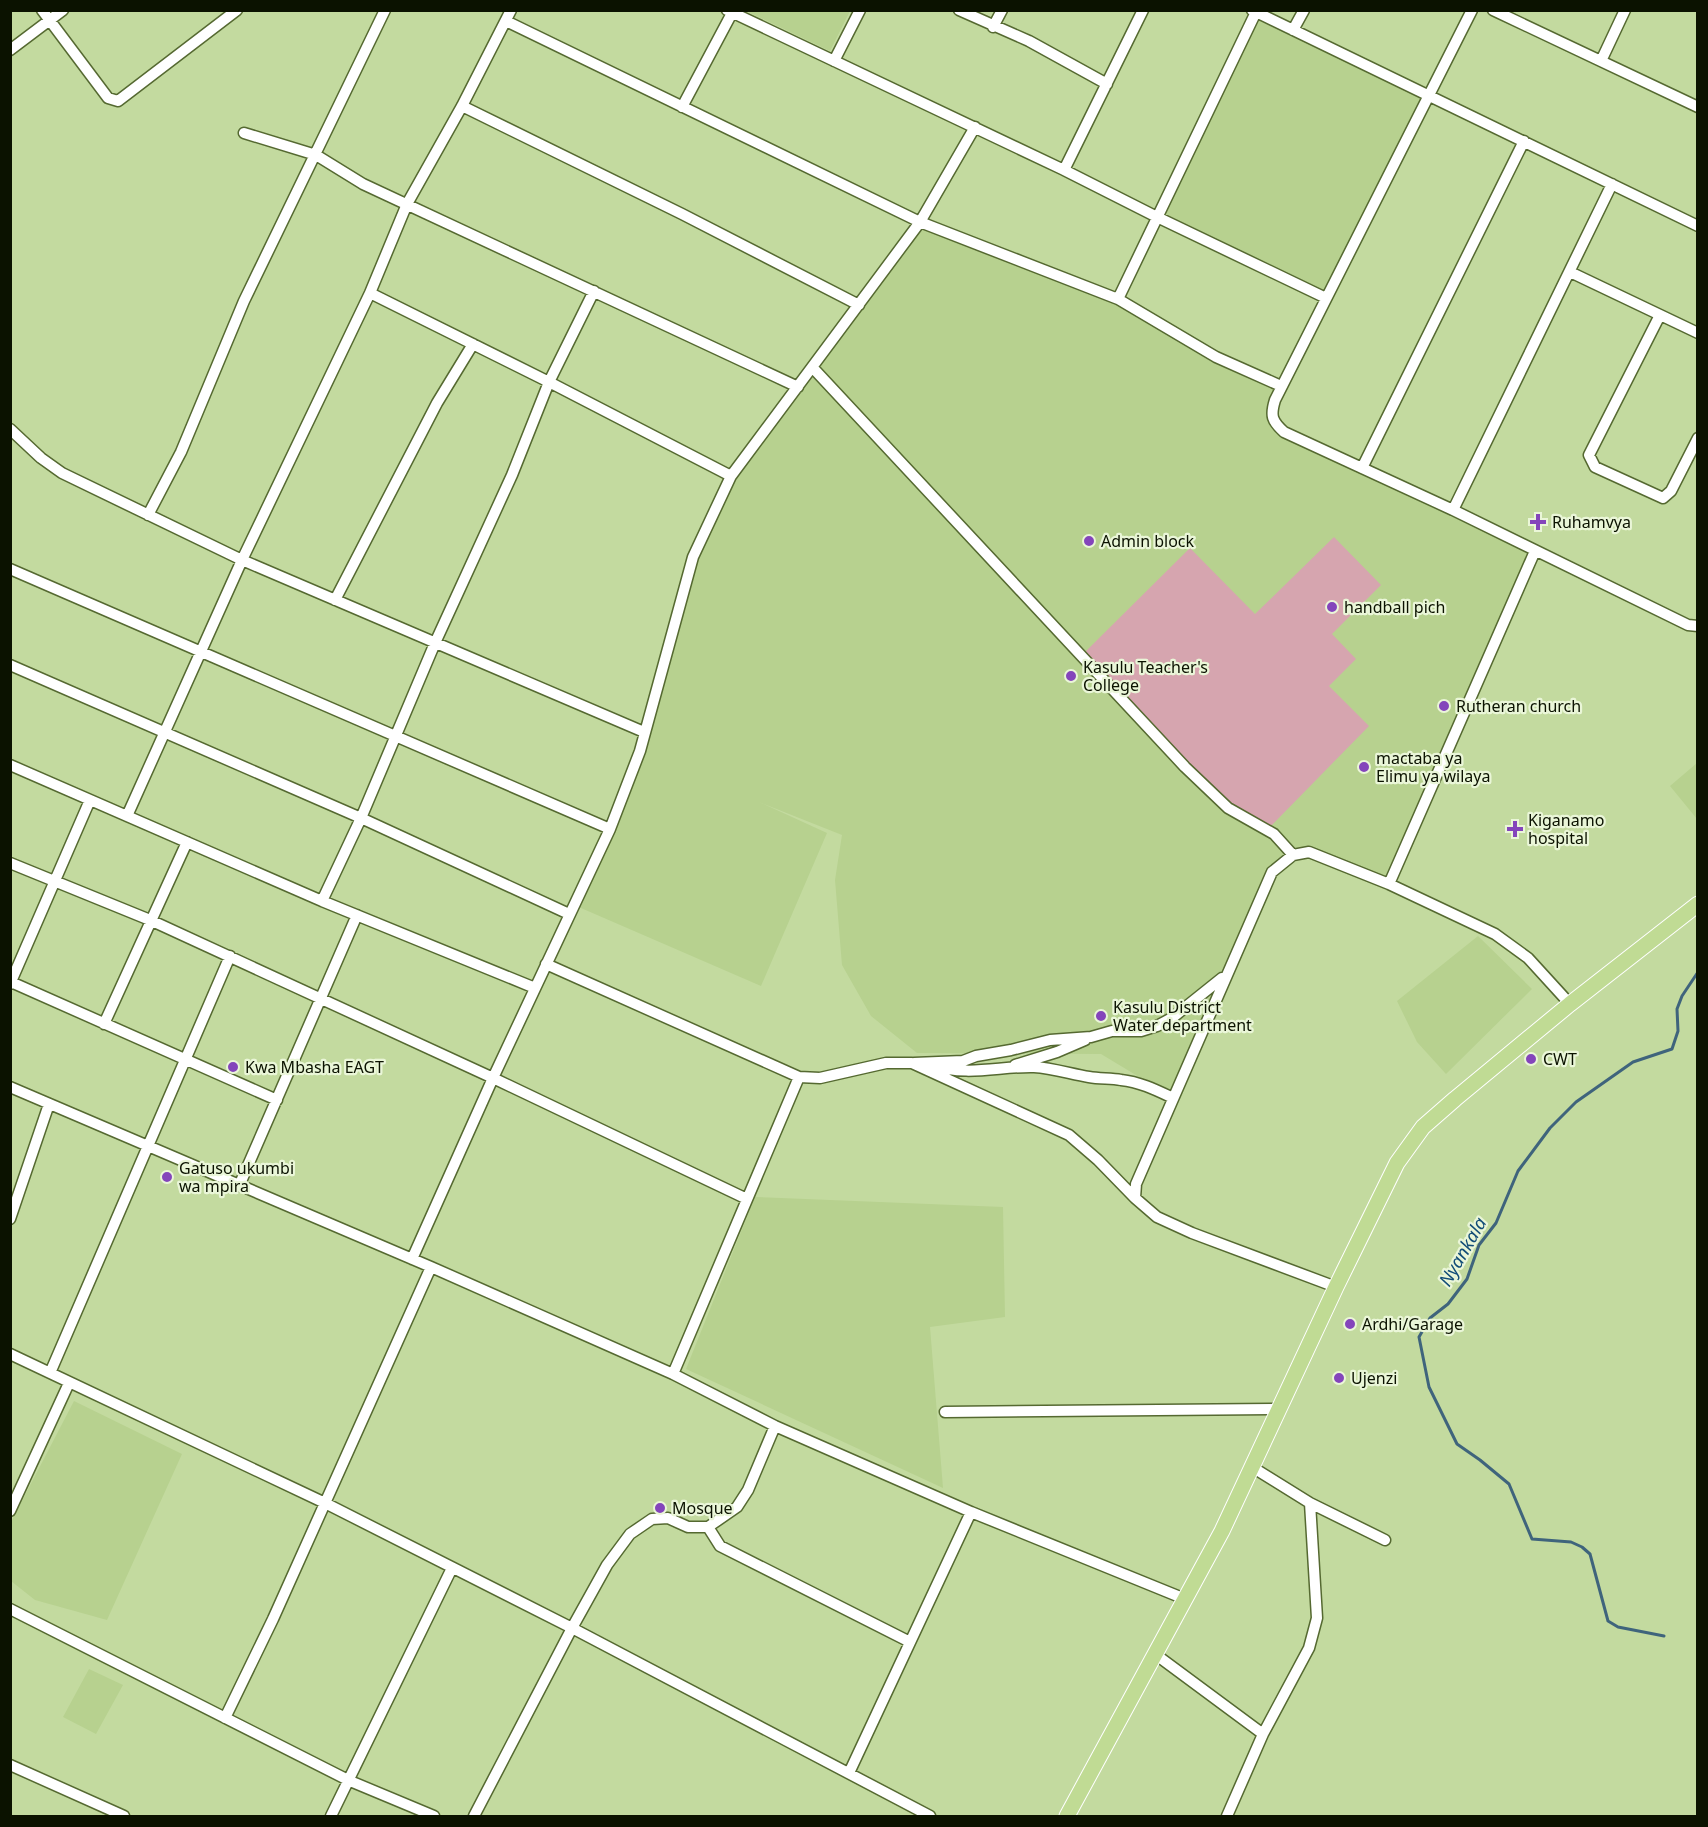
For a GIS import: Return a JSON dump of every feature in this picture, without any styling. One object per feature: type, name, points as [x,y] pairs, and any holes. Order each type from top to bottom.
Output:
[{"type":"highway","points":[[1067,1816],[1222,1531],[1336,1287],[1397,1163],[1423,1127],[1570,1004],[1698,904]]},
{"type":"street","points":[[42,10],[108,98],[118,101],[237,10]]},
{"type":"street","points":[[10,50],[63,10]]},
{"type":"street","points":[[148,515],[181,452],[244,301],[385,10]]},
{"type":"street","points":[[834,61],[860,10]]},
{"type":"street","points":[[959,10],[1029,41],[1107,84]]},
{"type":"street","points":[[993,27],[1002,10]]},
{"type":"street","points":[[1064,170],[1143,10]]},
{"type":"street","points":[[1293,30],[1304,10]]},
{"type":"street","points":[[1472,10],[1281,386],[1271,414],[1273,422],[1284,432],[1453,510],[1688,625],[1698,626]]},
{"type":"street","points":[[1493,10],[1698,107]]},
{"type":"street","points":[[1601,62],[1625,10]]},
{"type":"street","points":[[1118,299],[1254,11],[1698,225]]},
{"type":"street","points":[[682,108],[729,12],[975,127],[1326,298]]},
{"type":"street","points":[[127,816],[242,560],[370,293],[407,204],[462,106],[508,16],[682,108],[920,222],[1118,299],[1216,357],[1281,386]]},
{"type":"street","points":[[462,106],[682,214],[859,305]]},
{"type":"street","points":[[412,1259],[610,829],[640,751],[693,556],[731,476],[920,222],[975,127]]},
{"type":"street","points":[[244,132],[316,155],[363,184],[798,387]]},
{"type":"street","points":[[1362,468],[1524,141]]},
{"type":"street","points":[[1453,510],[1612,184]]},
{"type":"street","points":[[1570,272],[1698,333]]},
{"type":"street","points":[[322,901],[361,818],[435,643],[512,475],[549,382],[594,291]]},
{"type":"street","points":[[370,293],[731,476]]},
{"type":"street","points":[[1660,315],[1589,455],[1595,466],[1663,498],[1671,491],[1698,438]]},
{"type":"street","points":[[335,600],[437,403],[473,344]]},
{"type":"street","points":[[813,368],[1185,767],[1228,808],[1274,834],[1293,855]]},
{"type":"street","points":[[10,429],[41,458],[62,473],[242,560],[644,732]]},
{"type":"street","points":[[1389,884],[1535,551]]},
{"type":"street","points":[[10,569],[610,829]]},
{"type":"street","points":[[10,665],[361,818],[569,914]]},
{"type":"street","points":[[10,765],[322,901],[535,988]]},
{"type":"street","points":[[90,800],[11,983],[277,1100]]},
{"type":"street","points":[[104,1024],[186,842]]},
{"type":"street","points":[[1135,1198],[1136,1184],[1272,872],[1293,855],[1309,852],[1389,884],[1495,934],[1528,958],[1570,1004]]},
{"type":"street","points":[[10,863],[150,920],[230,956],[494,1078],[747,1199]]},
{"type":"street","points":[[239,1186],[357,915]]},
{"type":"street","points":[[50,1373],[230,956]]},
{"type":"street","points":[[546,964],[799,1077],[820,1078],[886,1063],[963,1061],[976,1056],[1050,1040],[1091,1037]]},
{"type":"street","points":[[1006,1070],[1018,1063],[1057,1052],[1091,1037],[1113,1031],[1141,1031],[1157,1026],[1172,1018],[1216,985],[1229,971]]},
{"type":"street","points":[[912,1063],[1069,1136],[1098,1160],[1157,1217],[1336,1287]]},
{"type":"street","points":[[925,1063],[944,1069],[971,1072],[1032,1067],[1149,1086],[1173,1098]]},
{"type":"street","points":[[672,1374],[799,1077]]},
{"type":"street","points":[[10,1087],[431,1267],[672,1374],[775,1426],[971,1512],[1185,1599]]},
{"type":"street","points":[[10,1219],[49,1104]]},
{"type":"street","points":[[225,1718],[431,1267]]},
{"type":"street","points":[[10,1353],[325,1503],[572,1628],[930,1816]]},
{"type":"street","points":[[10,1510],[69,1383]]},
{"type":"street","points":[[945,1412],[1279,1409]]},
{"type":"street","points":[[474,1816],[572,1628],[607,1565],[630,1534],[652,1519],[668,1518],[688,1527],[708,1527],[737,1507],[748,1490],[775,1426]]},
{"type":"street","points":[[1252,1467],[1310,1503],[1385,1540]]},
{"type":"street","points":[[1227,1816],[1263,1734],[1309,1648],[1317,1618],[1310,1503]]},
{"type":"street","points":[[849,1773],[971,1512]]},
{"type":"street","points":[[708,1527],[720,1546],[910,1642]]},
{"type":"street","points":[[331,1816],[452,1568]]},
{"type":"street","points":[[10,1609],[350,1781],[434,1816]]},
{"type":"street","points":[[1155,1654],[1263,1734]]},
{"type":"street","points":[[10,1765],[121,1816]]},
{"type":"shaded area","points":[[746,11],[850,11],[830,51]]},
{"type":"shaded area","points":[[1257,13],[1426,96],[1325,296],[1162,217]]},
{"type":"shaded area","name":"Kasulu Teacher's College","points":[[921,221],[1119,299],[1217,356],[1282,386],[1274,422],[1535,551],[1390,883],[1309,851],[1273,871],[1174,1098],[1101,1054],[917,1053],[871,1016],[842,965],[835,880],[842,835],[759,802],[827,833],[761,986],[574,905],[639,752],[694,556],[732,476]]},
{"type":"shaded area","points":[[1334,537],[1381,585],[1332,634],[1356,659],[1329,686],[1369,726],[1267,830],[1233,811],[1081,656],[1190,548],[1255,614]]},
{"type":"shaded area","points":[[1697,763],[1697,819],[1670,786]]},
{"type":"shaded area","points":[[1478,936],[1532,989],[1446,1074],[1417,1042],[1397,1001]]},
{"type":"shaded area","points":[[755,1197],[1003,1207],[1005,1317],[930,1327],[943,1488],[686,1369]]},
{"type":"shaded area","points":[[74,1401],[182,1454],[107,1620],[35,1600],[11,1581],[11,1522]]},
{"type":"shaded area","points":[[89,1669],[123,1685],[96,1734],[63,1717]]},
{"type":"waterway","name":"Nyankala","points":[[1664,1636],[1618,1627],[1608,1621],[1590,1554],[1582,1547],[1571,1542],[1532,1539],[1509,1484],[1457,1444],[1429,1387],[1419,1337],[1430,1318],[1448,1304],[1467,1279],[1479,1245],[1496,1223],[1518,1171],[1550,1128],[1576,1102],[1633,1062],[1672,1049],[1678,1031],[1677,1009],[1682,996],[1698,972]]},
{"type":"place","name":"Ruhamvya","points":[[1538,522]]},
{"type":"place","name":"Admin block","points":[[1089,541]]},
{"type":"place","name":"handball pich","points":[[1332,607]]},
{"type":"place","name":"Kasulu Teacher's College","points":[[1071,676]]},
{"type":"place","name":"Rutheran church","points":[[1444,706]]},
{"type":"place","name":"mactaba ya Elimu ya wilaya","points":[[1364,767]]},
{"type":"place","name":"Kiganamo hospital","points":[[1515,829]]},
{"type":"place","name":"Kasulu District Water department","points":[[1101,1016]]},
{"type":"place","name":"CWT","points":[[1531,1059]]},
{"type":"place","name":"Kwa Mbasha EAGT","points":[[233,1067]]},
{"type":"place","name":"Gatuso ukumbi wa mpira","points":[[167,1177]]},
{"type":"place","name":"Ardhi/Garage","points":[[1350,1324]]},
{"type":"place","name":"Ujenzi","points":[[1339,1378]]},
{"type":"place","name":"Mosque","points":[[660,1508]]}]
